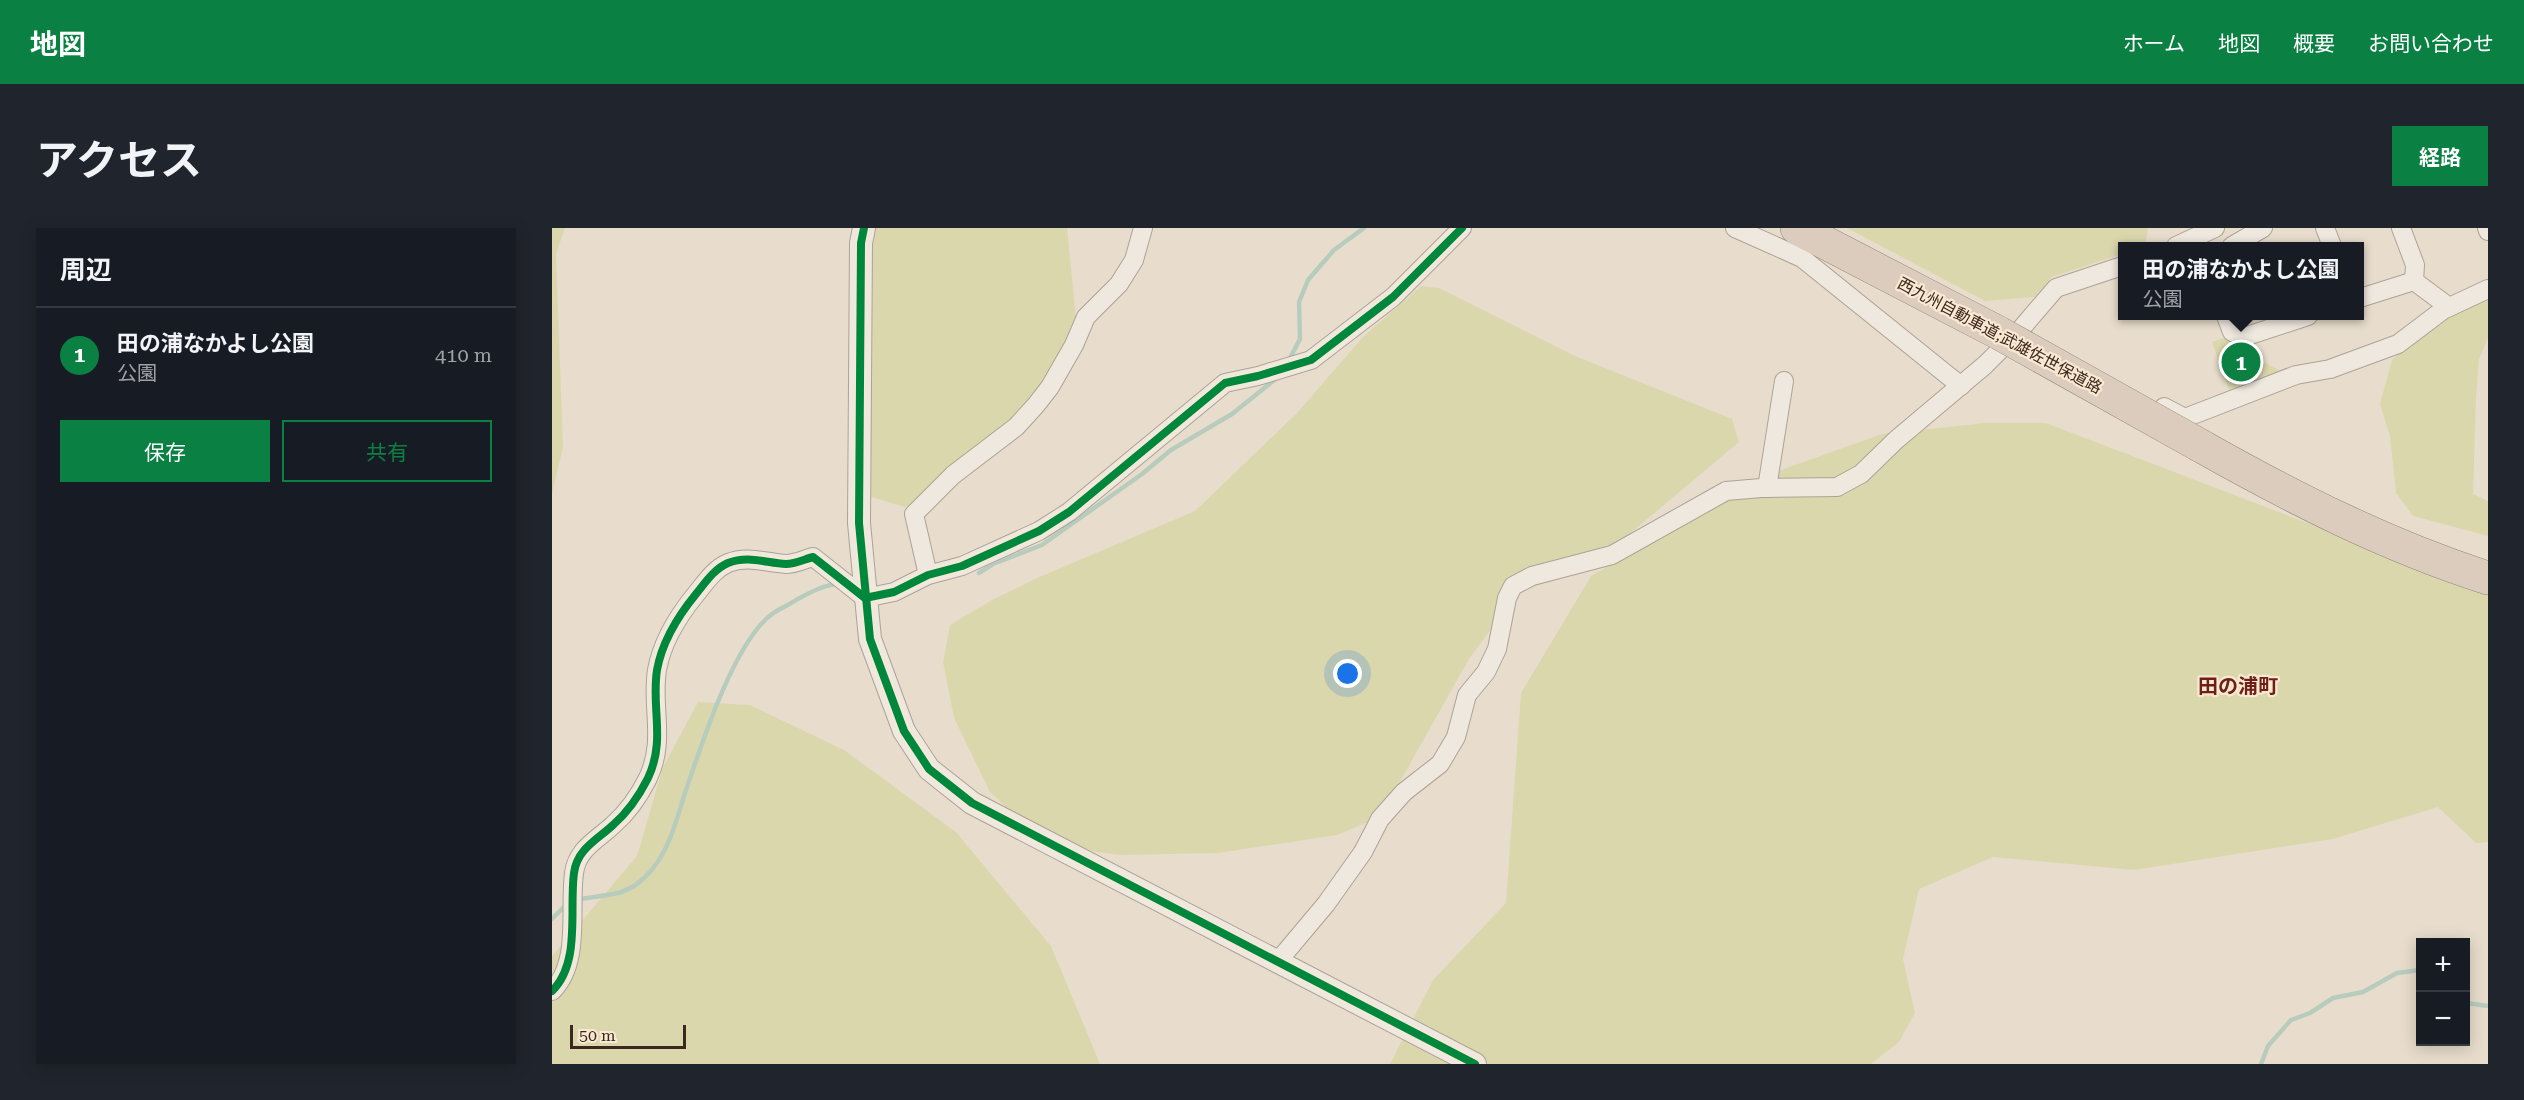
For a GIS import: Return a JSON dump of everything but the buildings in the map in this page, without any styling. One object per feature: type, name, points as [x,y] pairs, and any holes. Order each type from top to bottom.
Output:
[{"type":"highway","name":"西九州自動車道;武雄佐世保道路","points":[[1797,228],[2009,332],[2201,446],[2290,494],[2411,550],[2488,578]]},
{"type":"highway","name":"西九州自動車道;武雄佐世保道路","points":[[2201,446],[2285,485],[2488,563]]},
{"type":"street","points":[[864,228],[861,243],[859,523],[865,598],[870,639],[904,731],[929,769],[972,803],[1280,960],[1475,1064]]},
{"type":"street","points":[[927,575],[914,514],[953,475],[1016,427],[1036,405],[1050,387],[1074,345],[1086,317],[1119,284],[1134,260],[1143,228]]},
{"type":"street","points":[[865,598],[894,592],[927,575],[962,566],[1039,531],[1070,512],[1225,383],[1311,360],[1393,297],[1462,228]]},
{"type":"street","points":[[1735,228],[1802,258],[1961,386]]},
{"type":"street","points":[[2185,242],[2215,228]]},
{"type":"street","points":[[2239,242],[2264,228]]},
{"type":"street","points":[[2325,228],[2330,242]]},
{"type":"street","points":[[2401,228],[2415,265],[2414,281]]},
{"type":"street","points":[[1280,960],[1326,904],[1363,852],[1380,819],[1404,792],[1440,764],[1456,737],[1467,695],[1486,672],[1497,649],[1507,598],[1513,586],[1532,576],[1612,555],[1726,491],[1837,487],[1861,474],[1896,440],[1961,386],[2009,332],[2056,288],[2118,267]]},
{"type":"street","points":[[2414,281],[2449,307]]},
{"type":"street","points":[[2364,297],[2414,281]]},
{"type":"street","points":[[2009,332],[2185,418],[2296,375],[2330,369],[2398,344],[2449,307],[2488,289]]},
{"type":"street","points":[[2228,320],[2232,333],[2244,337],[2293,320]]},
{"type":"street","points":[[1767,488],[1784,381]]},
{"type":"street","points":[[552,991],[557,986],[572,950],[574,871],[585,847],[613,825],[636,799],[649,775],[658,746],[657,672],[665,644],[691,600],[712,575],[725,564],[742,558],[789,564],[813,556],[865,598]]},
{"type":"shaded area","points":[[552,228],[565,228],[556,254],[563,447],[552,494]]},
{"type":"shaded area","points":[[871,228],[1067,228],[1076,318],[1045,389],[928,496],[905,507],[868,496],[849,269]]},
{"type":"shaded area","points":[[1847,228],[2148,228],[2146,242],[2118,242],[2118,255],[2052,277],[2035,297],[1985,301]]},
{"type":"shaded area","points":[[1421,286],[1439,288],[1575,356],[1732,419],[1739,442],[1595,563],[1517,594],[1469,659],[1380,817],[1337,835],[1218,853],[1121,855],[1075,849],[1036,836],[990,792],[954,718],[943,662],[950,625],[990,601],[1037,578],[1195,511],[1297,413],[1362,338]]},
{"type":"shaded area","points":[[2488,298],[2488,338],[2479,359],[2473,494],[2488,501],[2488,536],[2413,516],[2396,493],[2390,436],[2380,404],[2392,360],[2430,328]]},
{"type":"shaded area","points":[[2226,337],[2232,351],[2252,344],[2257,358],[2280,371],[2229,389],[2212,342]]},
{"type":"shaded area","points":[[1985,423],[2046,423],[2488,592],[2488,842],[2476,843],[2438,807],[2333,839],[2134,870],[1993,857],[1919,889],[1903,959],[1915,1013],[1899,1042],[1871,1064],[1390,1064],[1433,980],[1506,903],[1521,693],[1591,576],[1753,480],[1882,434]]},
{"type":"shaded area","points":[[698,702],[750,705],[844,750],[956,832],[1051,946],[1100,1064],[552,1064],[552,956],[637,856],[663,767]]},
{"type":"waterway","points":[[1289,360],[1300,339],[1299,302],[1308,280],[1334,250],[1364,228]]},
{"type":"waterway","points":[[979,573],[993,564],[1042,545],[1142,474],[1171,450],[1232,414],[1278,377]]},
{"type":"waterway","points":[[577,900],[627,890],[653,868],[667,846],[719,698],[744,648],[758,628],[772,614],[816,590],[838,584]]},
{"type":"waterway","points":[[552,919],[567,904]]},
{"type":"waterway","points":[[2261,1064],[2268,1046],[2291,1020],[2310,1013],[2333,998],[2363,992],[2397,973],[2416,971]]},
{"type":"waterway","points":[[2470,1004],[2488,1006]]},
{"type":"cycle path","points":[[864,228],[861,243],[859,523],[870,639],[904,731],[929,769],[972,803],[1475,1064]]},
{"type":"cycle path","points":[[552,991],[567,966],[572,935],[574,873],[579,857],[628,809],[648,778],[656,750],[656,684],[659,660],[683,611],[718,569],[735,561],[757,560],[786,564],[813,557],[865,598],[894,592],[928,575],[962,566],[1039,531],[1069,512],[1225,383],[1311,360],[1393,297],[1462,228]]},
{"type":"place","name":"田の浦なかよし公園","points":[[2241,362]]},
{"type":"district","name":"田の浦町","points":[[2238,686]]}]
